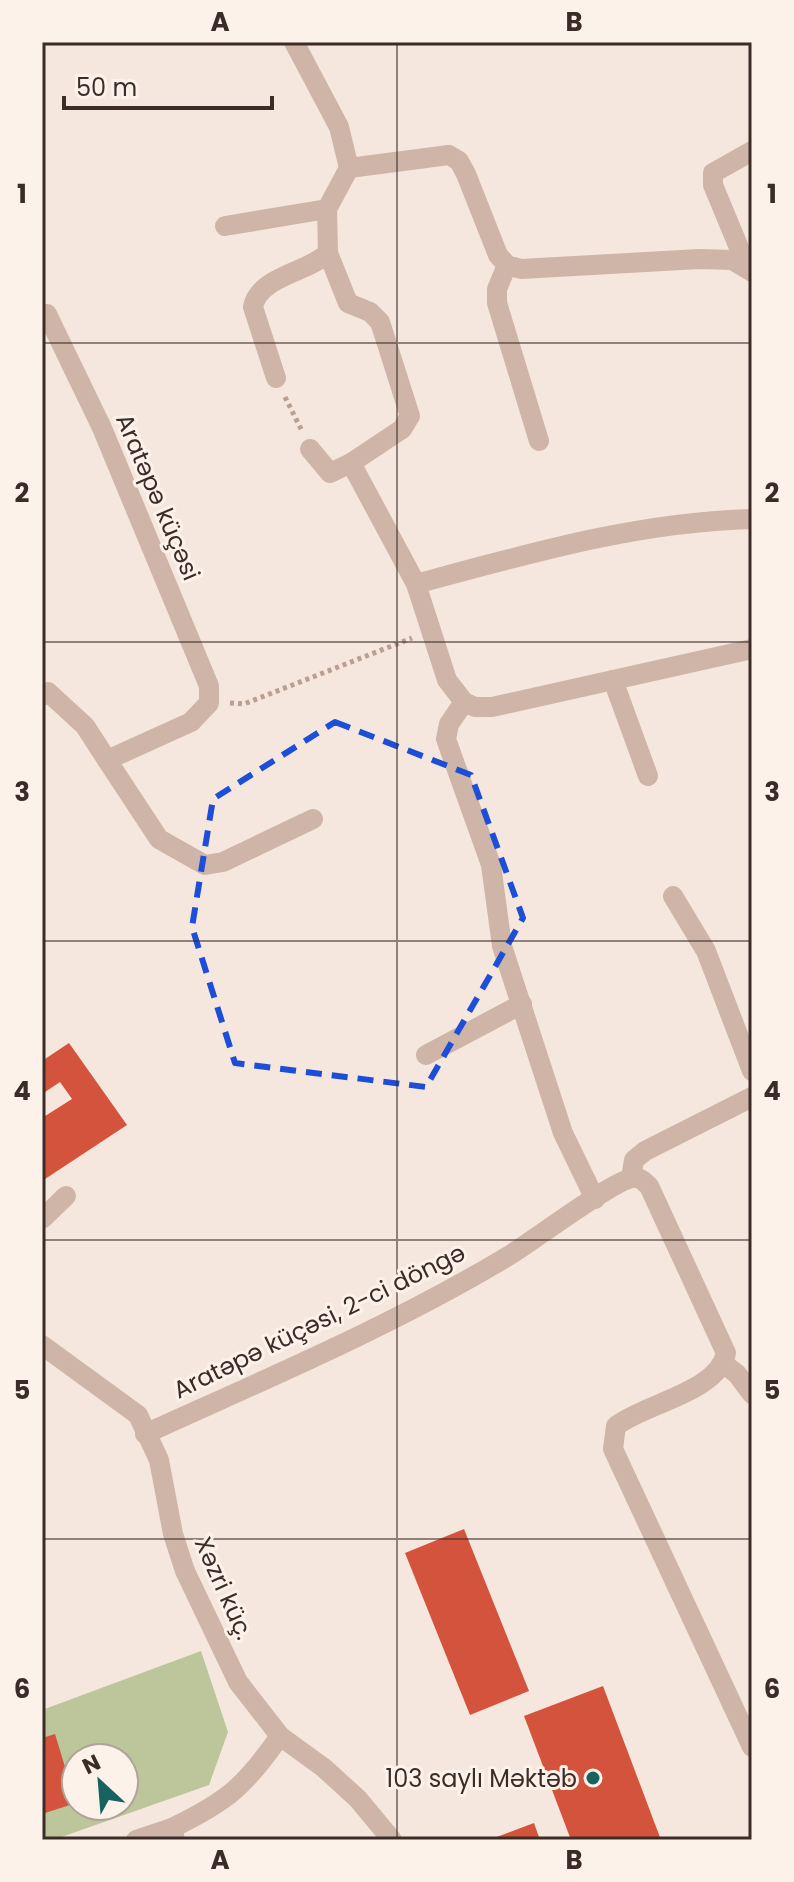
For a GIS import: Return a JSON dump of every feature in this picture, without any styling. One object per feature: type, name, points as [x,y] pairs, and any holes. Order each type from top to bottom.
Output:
[{"type":"street","points":[[294,42],[339,127],[349,168],[327,209],[328,253],[348,303],[370,312],[380,322],[410,416],[402,429],[351,463],[330,473],[310,449]]},
{"type":"street","points":[[750,269],[713,185],[713,173],[752,151]]},
{"type":"street","points":[[349,168],[435,154],[449,155],[459,161],[498,255],[507,265],[521,269],[699,259],[732,260],[750,269]]},
{"type":"street","points":[[225,226],[327,209]]},
{"type":"street","points":[[276,378],[253,307],[255,298],[265,288],[318,263],[328,253]]},
{"type":"street","points":[[507,265],[497,289],[497,303],[539,441]]},
{"type":"street","name":"Aratəpə küçəsi","points":[[47,314],[102,428],[209,686],[209,703]]},
{"type":"street","points":[[351,463],[416,584],[447,680],[464,702],[492,707],[752,649]]},
{"type":"street","points":[[416,584],[609,535],[666,525],[752,519]]},
{"type":"street","points":[[613,680],[648,776]]},
{"type":"street","points":[[44,691],[85,726],[159,839],[205,865],[223,862],[313,819]]},
{"type":"street","points":[[464,702],[449,724],[446,739],[491,865],[502,946],[573,1160],[595,1199]]},
{"type":"street","points":[[107,760],[191,722],[209,703]]},
{"type":"street","points":[[673,896],[706,951],[752,1071]]},
{"type":"street","points":[[426,1055],[522,1004]]},
{"type":"street","points":[[724,1364],[723,1339],[649,1186],[640,1179],[631,1178],[634,1160],[645,1151],[752,1097]]},
{"type":"street","name":"Aratəpə küçəsi, 2-ci döngə","points":[[145,1434],[440,1295],[553,1229],[631,1178]]},
{"type":"street","points":[[42,1219],[66,1196]]},
{"type":"street","name":"Xəzri küç.","points":[[42,1345],[138,1415],[159,1460],[173,1534],[185,1571],[238,1682],[280,1736],[335,1778],[392,1840]]},
{"type":"street","points":[[724,1364],[737,1374],[752,1394]]},
{"type":"street","points":[[724,1364],[700,1384],[627,1418],[616,1426],[612,1438],[613,1449],[678,1594],[752,1747]]},
{"type":"street","points":[[136,1840],[173,1834],[214,1808],[249,1781],[280,1736]]},
{"type":"path","points":[[276,378],[310,449]]},
{"type":"path","points":[[209,703],[244,704],[429,631]]},
{"type":"highlighted area","points":[[335,722],[471,775],[523,918],[426,1087],[235,1063],[192,927],[213,799]]},
{"type":"green space","points":[[201,1651],[228,1732],[209,1785],[140,1809],[140,1742],[60,1742],[60,1822],[104,1822],[53,1840],[42,1840],[42,1710]]},
{"type":"building","points":[[69,1043],[127,1125],[42,1181],[42,1118],[72,1099],[60,1082],[42,1094],[42,1061]]},
{"type":"building","points":[[464,1529],[529,1691],[470,1715],[405,1553]]},
{"type":"building","name":"103 saylı Məktəb","points":[[603,1686],[661,1840],[571,1840],[524,1716]]},
{"type":"building","points":[[55,1734],[60,1750],[60,1808],[42,1814],[42,1738]]},
{"type":"building","name":"103 saylı Məktəb","points":[[534,1823],[540,1840],[489,1840]]},
{"type":"place","name":"103 saylı Məktəb","points":[[593,1778]]}]
